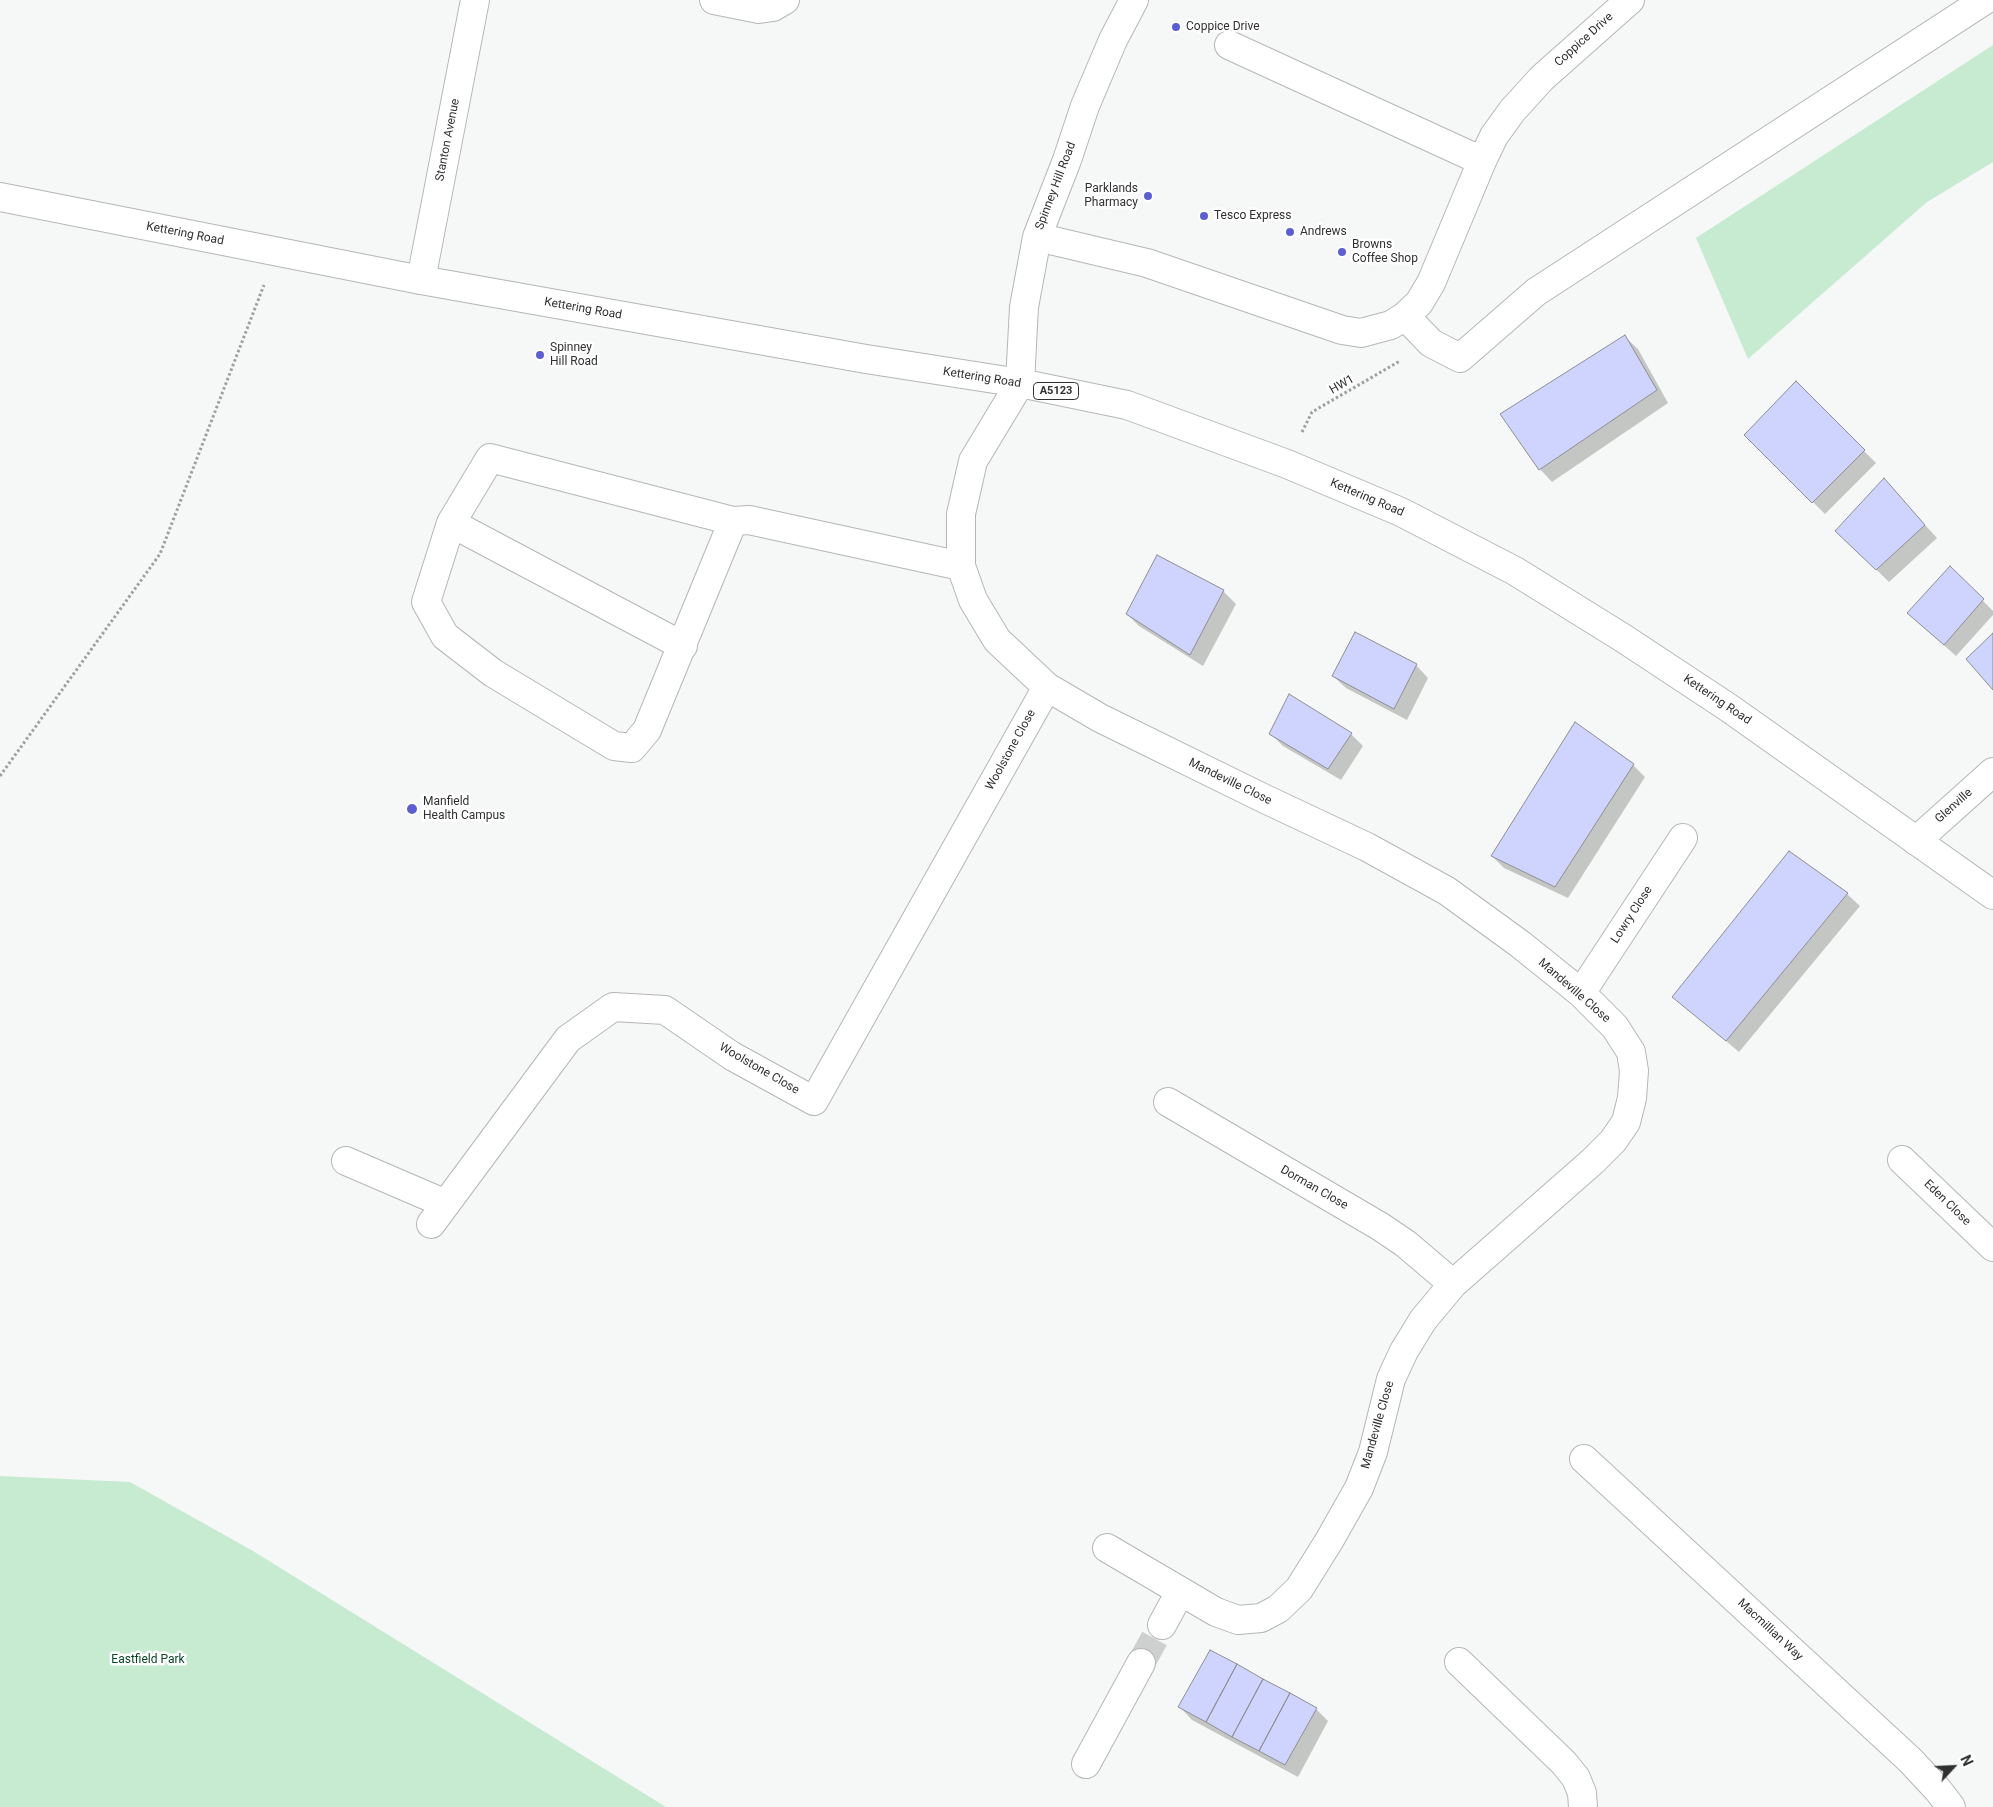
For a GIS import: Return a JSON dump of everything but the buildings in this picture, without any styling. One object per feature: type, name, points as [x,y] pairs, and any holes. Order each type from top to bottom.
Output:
[{"type":"street","name":"Stanton Avenue","points":[[421,280],[475,0]]},
{"type":"street","points":[[714,0],[759,9],[773,7],[785,0]]},
{"type":"street","name":"Spinney Hill Road","points":[[1020,383],[1024,307],[1037,237],[1068,160],[1085,106],[1113,40],[1134,0]]},
{"type":"street","name":"Coppice Drive","points":[[1037,237],[1147,263],[1342,330],[1361,333],[1378,330],[1405,316],[1419,303],[1430,283],[1482,160],[1494,136],[1512,111],[1542,78],[1630,0]]},
{"type":"street","points":[[1405,316],[1431,343],[1460,358],[1536,292],[1985,0]]},
{"type":"street","points":[[1229,45],[1482,160]]},
{"type":"street","name":"Kettering Road","points":[[0,197],[421,280],[866,360],[1020,383],[1127,405],[1287,464],[1401,512],[1515,571],[1623,638],[1729,708],[1993,896]]},
{"type":"street","name":"Mandeville Close","points":[[1020,383],[973,461],[961,514],[961,566],[973,600],[997,640],[1047,687],[1100,718],[1367,847],[1447,891],[1520,944],[1581,993],[1615,1027],[1631,1052],[1634,1071],[1632,1098],[1626,1122],[1613,1141],[1593,1162],[1453,1284],[1423,1320],[1404,1351],[1391,1379],[1373,1452],[1359,1488],[1299,1589],[1278,1609],[1261,1618],[1238,1620],[1216,1612],[1107,1548]]},
{"type":"street","points":[[733,521],[647,730],[632,748],[614,746],[494,673],[445,636],[426,602],[451,523],[490,458],[733,521],[749,520],[961,566]]},
{"type":"street","points":[[451,523],[683,646]]},
{"type":"street","name":"Woolstone Close","points":[[346,1161],[439,1214],[568,1039],[613,1007],[665,1010],[732,1056],[814,1101],[1047,687]]},
{"type":"street","name":"Glenville","points":[[1916,841],[1993,772]]},
{"type":"street","name":"Lowry Close","points":[[1581,993],[1683,838]]},
{"type":"street","name":"Dorman Close","points":[[1168,1102],[1381,1227],[1406,1244],[1453,1284]]},
{"type":"street","name":"Eden Close","points":[[1902,1160],[1993,1247]]},
{"type":"street","name":"Macmillian Way","points":[[1584,1459],[1910,1760],[1951,1807]]},
{"type":"street","points":[[1162,1625],[1180,1592]]},
{"type":"street","points":[[1459,1662],[1564,1763],[1576,1778],[1583,1800]]},
{"type":"street","points":[[1086,1764],[1141,1663]]},
{"type":"path","points":[[0,776],[160,554],[276,252]]},
{"type":"path","name":"HW1","points":[[1287,464],[1312,412],[1431,343]]},
{"type":"green space","points":[[1993,45],[1993,162],[1927,202],[1748,359],[1696,238]]},
{"type":"green space","name":"Eastfield Park","points":[[0,1476],[130,1482],[253,1551],[666,1807],[0,1807]]},
{"type":"tunnel","points":[[1141,1663],[1162,1625]]},
{"type":"place","name":"Coppice Drive","points":[[1176,27]]},
{"type":"place","name":"Parklands Pharmacy","points":[[1148,196]]},
{"type":"place","name":"Tesco Express","points":[[1204,216]]},
{"type":"place","name":"Andrews","points":[[1290,232]]},
{"type":"place","name":"Browns Coffee Shop","points":[[1342,252]]},
{"type":"place","name":"Spinney Hill Road","points":[[540,355]]},
{"type":"place","name":"Manfield Health Campus","points":[[412,809]]}]
